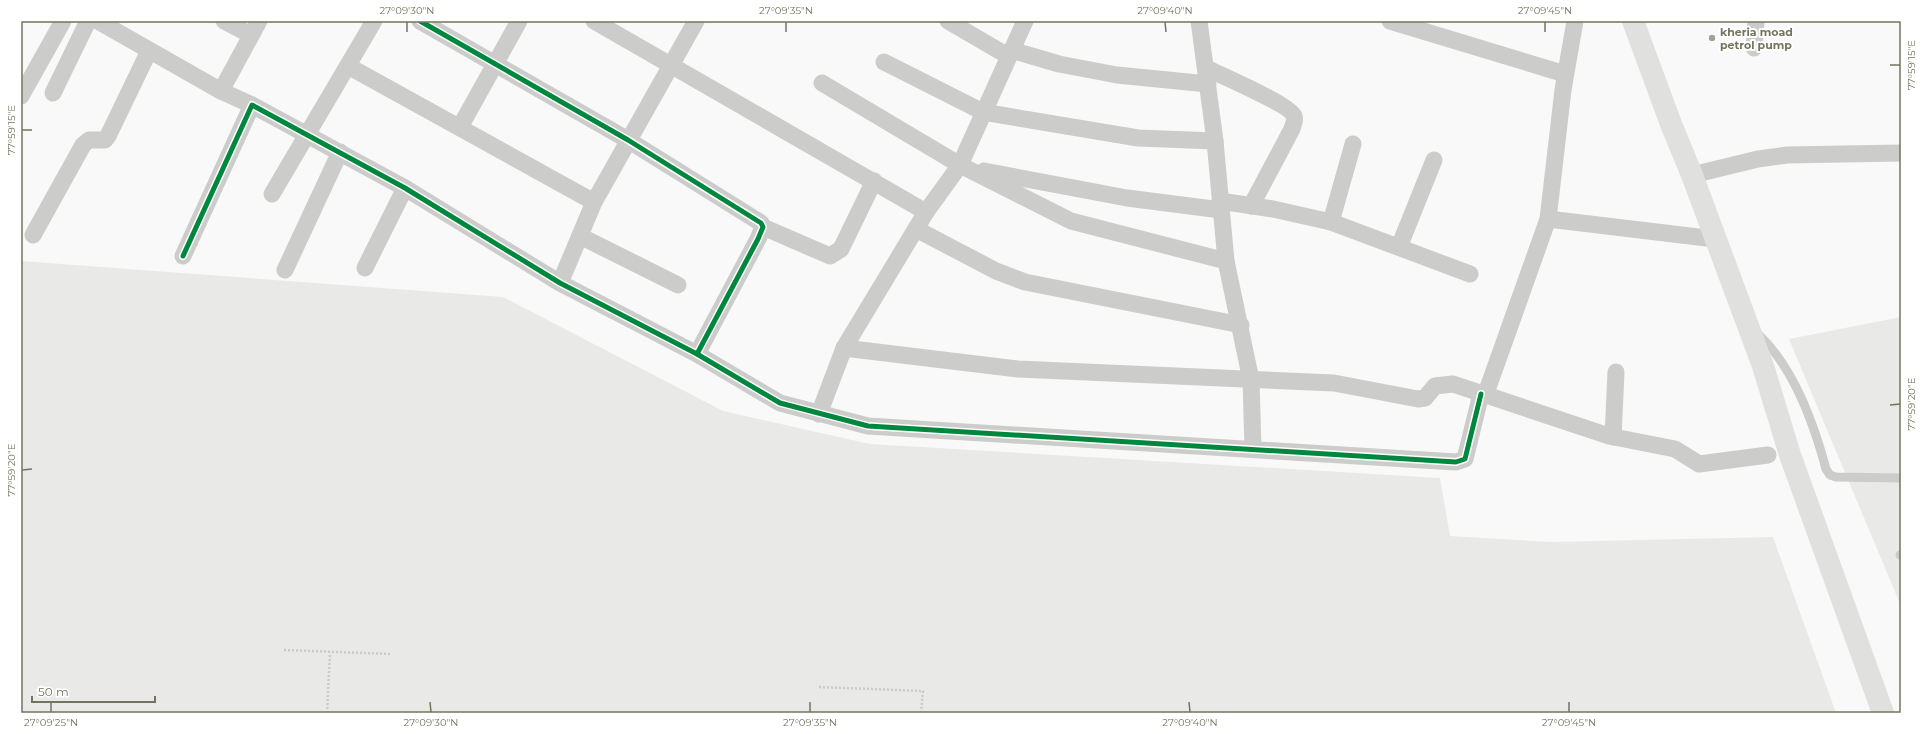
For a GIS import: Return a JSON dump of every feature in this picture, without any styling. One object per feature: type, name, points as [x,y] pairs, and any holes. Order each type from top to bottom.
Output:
[{"type":"main road","points":[[1633,21],[1670,124],[1692,175],[1746,324],[1763,366],[1790,455],[1883,713]]},
{"type":"street","points":[[21,96],[63,21]]},
{"type":"street","points":[[53,93],[88,21]]},
{"type":"street","points":[[98,21],[221,91],[252,105],[405,188],[560,283],[697,354],[780,404],[868,426],[1460,462],[1465,459],[1483,395],[1548,219],[1565,74],[1575,21]]},
{"type":"street","points":[[221,91],[255,28],[224,21]]},
{"type":"street","points":[[272,194],[374,21]]},
{"type":"street","points":[[420,21],[628,140],[758,221],[763,227],[830,256],[841,249],[874,181]]},
{"type":"street","points":[[460,127],[518,21]]},
{"type":"street","points":[[594,21],[672,64],[926,212]]},
{"type":"street","points":[[560,283],[594,202],[696,21]]},
{"type":"street","points":[[948,21],[1010,53],[1117,75],[1207,76],[1282,106],[1294,115],[1294,122],[1251,206]]},
{"type":"street","points":[[819,414],[844,348],[926,212],[964,167],[983,112],[1025,21]]},
{"type":"street","points":[[1199,21],[1215,141],[1226,261],[1241,325],[1251,380],[1253,449]]},
{"type":"street","points":[[1390,21],[1565,74]]},
{"type":"street","points":[[1754,48],[1756,21]]},
{"type":"street","points":[[34,235],[83,145],[89,140],[105,140],[108,136],[149,51]]},
{"type":"street","points":[[884,62],[983,112],[1138,138],[1215,141]]},
{"type":"street","points":[[348,66],[594,202]]},
{"type":"street","points":[[822,83],[964,167],[1071,221],[1226,261]]},
{"type":"street","points":[[182,256],[252,105]]},
{"type":"street","points":[[1331,222],[1353,144]]},
{"type":"street","points":[[285,270],[340,152]]},
{"type":"street","points":[[1692,175],[1758,159],[1787,155],[1901,153]]},
{"type":"street","points":[[1399,248],[1434,160]]},
{"type":"street","points":[[964,167],[1126,198],[1220,206],[1251,206],[1331,222],[1470,274]]},
{"type":"street","points":[[365,268],[405,188]]},
{"type":"street","points":[[1548,219],[1715,239]]},
{"type":"street","points":[[697,354],[763,227]]},
{"type":"street","points":[[916,229],[996,271],[1025,282],[1241,325]]},
{"type":"street","points":[[580,236],[678,285]]},
{"type":"street","points":[[844,348],[1018,369],[1334,383],[1418,399],[1425,398],[1436,386],[1453,384],[1613,437],[1675,449],[1699,464],[1768,455]]},
{"type":"street","points":[[1613,437],[1616,372]]},
{"type":"lane","points":[[1746,324],[1760,336],[1788,372],[1812,421],[1826,469],[1830,475],[1836,477],[1901,478]]},
{"type":"path","points":[[284,650],[330,653],[390,654]]},
{"type":"path","points":[[327,713],[330,653]]},
{"type":"path","points":[[819,686],[923,691],[921,713]]},
{"type":"shaded area","points":[[21,261],[503,297],[723,411],[870,444],[1440,478],[1450,536],[1551,542],[1773,537],[1836,713],[21,713]]},
{"type":"shaded area","points":[[1901,317],[1901,606],[1789,339]]},
{"type":"cycle path","points":[[420,21],[628,140],[761,223],[763,227],[758,239],[697,354]]},
{"type":"cycle path","points":[[183,256],[252,105],[405,188],[560,283],[697,354],[780,403],[868,426],[1456,462],[1465,459],[1481,394]]},
{"type":"place","name":"kheria moad petrol pump","points":[[1712,38]]}]
